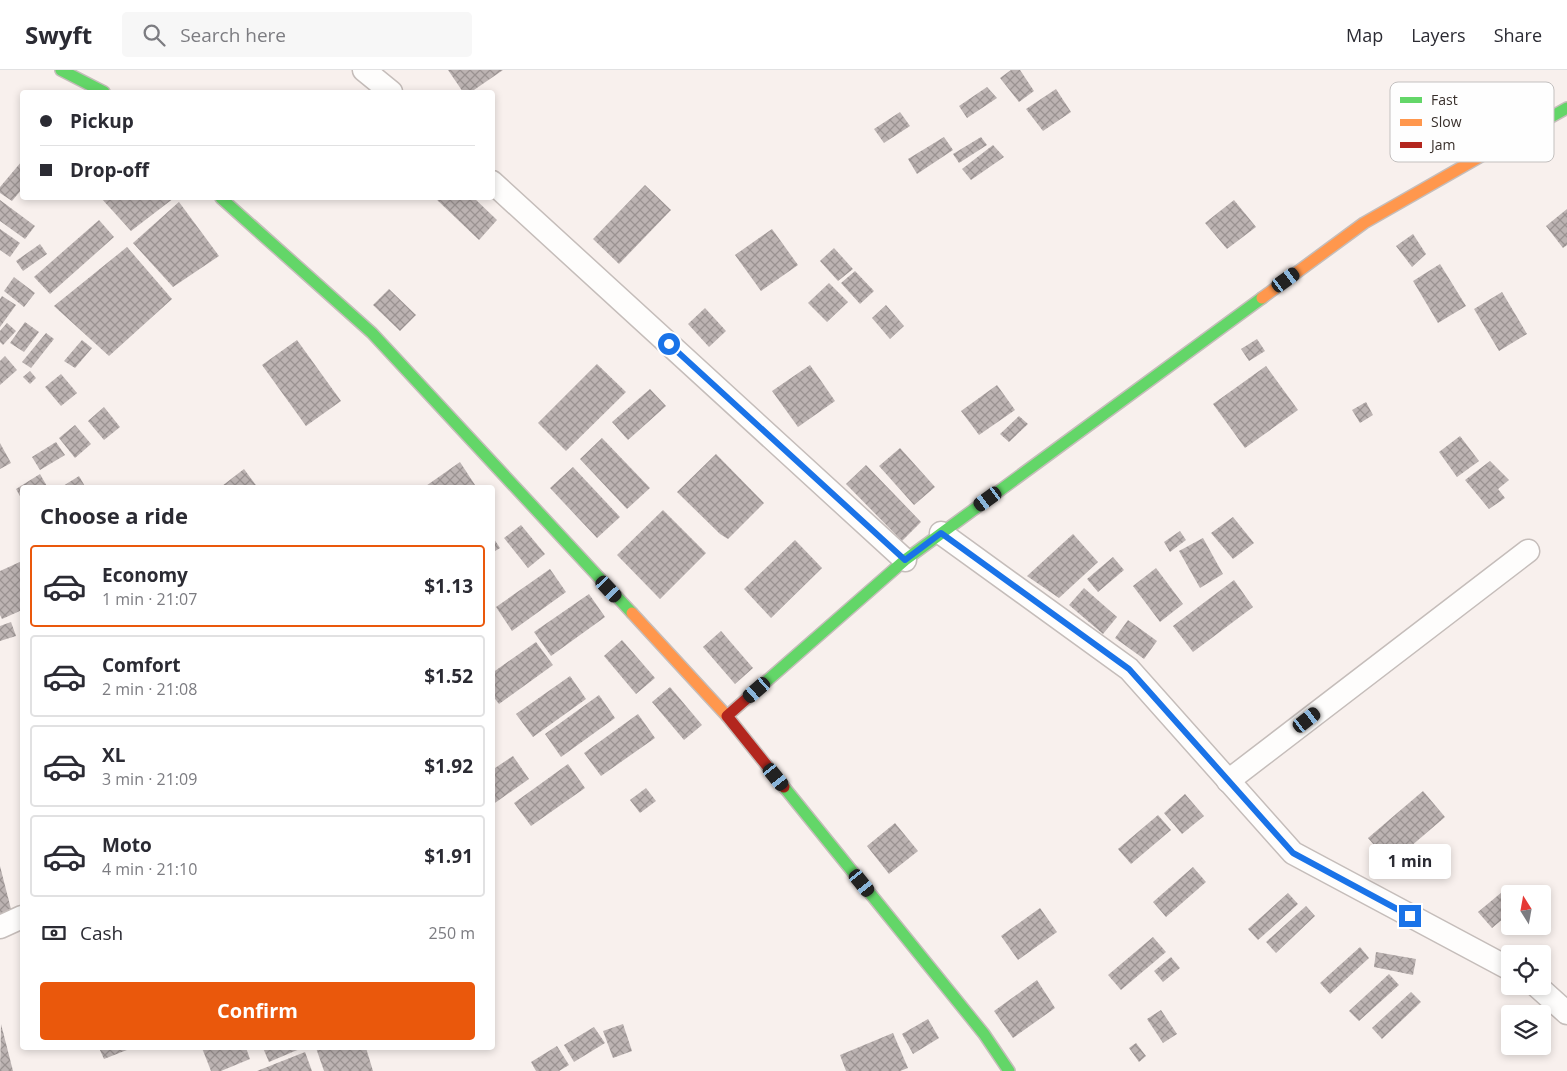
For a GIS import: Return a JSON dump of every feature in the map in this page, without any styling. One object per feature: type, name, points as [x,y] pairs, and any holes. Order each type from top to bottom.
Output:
[{"type":"main road","points":[[61,70],[100,90]]},
{"type":"main road","points":[[1554,115],[1567,108]]},
{"type":"main road","points":[[727,716],[905,560],[941,533],[1364,223],[1472,162]]},
{"type":"main road","points":[[223,200],[372,333],[727,716],[984,1034],[1009,1071]]},
{"type":"street","points":[[364,70],[389,90]]},
{"type":"street","points":[[495,185],[905,560]]},
{"type":"street","points":[[941,533],[1129,669],[1293,853],[1501,964]]},
{"type":"street","points":[[1228,781],[1528,551]]},
{"type":"street","points":[[0,927],[20,918]]},
{"type":"street","points":[[1547,995],[1567,1014]]},
{"type":"building","points":[[448,70],[503,70],[474,90],[462,90]]},
{"type":"building","points":[[1011,70],[1020,70],[1034,91],[1019,102],[1000,78]]},
{"type":"building","points":[[987,87],[997,98],[967,118],[959,106]]},
{"type":"building","points":[[1056,89],[1071,112],[1043,131],[1026,109]]},
{"type":"building","points":[[900,112],[910,126],[884,143],[874,129]]},
{"type":"building","points":[[944,137],[953,150],[917,174],[908,159]]},
{"type":"building","points":[[981,137],[987,145],[959,163],[953,154]]},
{"type":"building","points":[[993,145],[1004,157],[971,180],[962,169]]},
{"type":"building","points":[[20,163],[20,191],[12,201],[0,193],[0,187]]},
{"type":"building","points":[[645,185],[671,210],[619,264],[593,239]]},
{"type":"building","points":[[0,200],[35,226],[25,239],[0,221]]},
{"type":"building","points":[[103,200],[171,200],[131,231]]},
{"type":"building","points":[[437,200],[476,200],[497,220],[479,240]]},
{"type":"building","points":[[1234,200],[1256,227],[1227,249],[1205,223]]},
{"type":"building","points":[[179,202],[219,256],[173,287],[133,243]]},
{"type":"building","points":[[1567,209],[1567,245],[1563,248],[1546,226]]},
{"type":"building","points":[[99,220],[114,237],[50,294],[34,277]]},
{"type":"building","points":[[0,229],[20,243],[10,257],[0,250]]},
{"type":"building","points":[[772,229],[798,265],[761,291],[735,255]]},
{"type":"building","points":[[1413,234],[1426,254],[1412,267],[1396,246]]},
{"type":"building","points":[[40,244],[47,254],[23,271],[16,261]]},
{"type":"building","points":[[127,247],[172,299],[109,356],[54,306]]},
{"type":"building","points":[[834,248],[853,269],[838,281],[820,261]]},
{"type":"building","points":[[1440,264],[1466,306],[1438,323],[1413,281]]},
{"type":"building","points":[[855,271],[874,291],[860,304],[841,283]]},
{"type":"building","points":[[14,277],[35,293],[24,307],[4,291]]},
{"type":"building","points":[[829,283],[848,302],[827,322],[808,303]]},
{"type":"building","points":[[389,289],[416,315],[400,331],[373,305]]},
{"type":"building","points":[[1502,292],[1527,334],[1499,351],[1474,309]]},
{"type":"building","points":[[2,296],[16,305],[0,327],[0,299]]},
{"type":"building","points":[[886,305],[904,326],[890,339],[872,318]]},
{"type":"building","points":[[705,308],[726,331],[709,347],[688,324]]},
{"type":"building","points":[[25,322],[39,332],[24,352],[10,343]]},
{"type":"building","points":[[7,323],[16,331],[3,345],[0,342],[0,331]]},
{"type":"building","points":[[46,333],[54,339],[31,368],[22,362]]},
{"type":"building","points":[[1257,339],[1265,351],[1249,361],[1241,349]]},
{"type":"building","points":[[82,340],[92,348],[75,368],[64,361]]},
{"type":"building","points":[[297,340],[341,401],[306,426],[262,365]]},
{"type":"building","points":[[5,356],[17,370],[0,385],[0,361]]},
{"type":"building","points":[[597,364],[626,392],[566,451],[538,423]]},
{"type":"building","points":[[810,365],[835,401],[798,427],[772,391]]},
{"type":"building","points":[[1266,366],[1298,410],[1245,448],[1213,404]]},
{"type":"building","points":[[30,371],[36,378],[30,384],[23,377]]},
{"type":"building","points":[[61,374],[77,393],[61,406],[45,387]]},
{"type":"building","points":[[997,385],[1015,410],[979,435],[961,411]]},
{"type":"building","points":[[650,389],[666,406],[628,440],[612,422]]},
{"type":"building","points":[[1366,402],[1373,415],[1360,423],[1352,410]]},
{"type":"building","points":[[104,407],[120,427],[104,440],[88,421]]},
{"type":"building","points":[[1019,416],[1028,424],[1009,442],[1000,434]]},
{"type":"building","points":[[75,425],[91,444],[75,458],[59,438]]},
{"type":"building","points":[[1460,436],[1479,461],[1457,477],[1439,452]]},
{"type":"building","points":[[602,438],[650,488],[627,509],[580,459]]},
{"type":"building","points":[[56,442],[65,455],[40,470],[32,457]]},
{"type":"building","points":[[0,443],[11,463],[0,469]]},
{"type":"building","points":[[900,448],[935,487],[914,505],[879,466]]},
{"type":"building","points":[[716,454],[764,503],[728,539],[720,534],[677,492]]},
{"type":"building","points":[[1490,461],[1509,480],[1498,489],[1505,498],[1489,509],[1465,480]]},
{"type":"building","points":[[460,462],[475,485],[427,485]]},
{"type":"building","points":[[866,465],[921,522],[902,541],[846,484]]},
{"type":"building","points":[[573,467],[620,517],[597,538],[550,488]]},
{"type":"building","points":[[244,469],[256,485],[223,485]]},
{"type":"building","points":[[40,474],[46,485],[22,485]]},
{"type":"building","points":[[79,476],[84,485],[65,485]]},
{"type":"building","points":[[20,486],[20,496],[16,489]]},
{"type":"building","points":[[663,510],[706,553],[660,599],[617,555]]},
{"type":"building","points":[[1233,517],[1254,543],[1233,559],[1211,533]]},
{"type":"building","points":[[521,525],[545,554],[528,568],[504,538]]},
{"type":"building","points":[[1180,531],[1186,540],[1170,552],[1164,542]]},
{"type":"building","points":[[1073,534],[1098,562],[1059,598],[1027,576]]},
{"type":"building","points":[[1203,538],[1223,574],[1200,588],[1179,551]]},
{"type":"building","points":[[495,540],[500,548],[495,551]]},
{"type":"building","points":[[795,540],[822,568],[771,618],[744,589]]},
{"type":"building","points":[[1113,557],[1124,570],[1098,592],[1087,579]]},
{"type":"building","points":[[20,562],[20,611],[2,619],[0,615],[0,571]]},
{"type":"building","points":[[1156,568],[1183,604],[1160,622],[1133,586]]},
{"type":"building","points":[[550,569],[566,592],[512,631],[496,607]]},
{"type":"building","points":[[1234,580],[1253,607],[1193,652],[1173,626]]},
{"type":"building","points":[[1084,588],[1117,617],[1103,634],[1069,605]]},
{"type":"building","points":[[589,594],[605,617],[551,656],[534,632]]},
{"type":"building","points":[[1128,620],[1157,641],[1144,659],[1115,638]]},
{"type":"building","points":[[11,622],[16,636],[0,641],[0,626]]},
{"type":"building","points":[[721,631],[753,668],[735,684],[703,647]]},
{"type":"building","points":[[622,640],[655,678],[636,694],[604,656]]},
{"type":"building","points":[[536,642],[553,665],[499,704],[495,699],[495,671]]},
{"type":"building","points":[[570,676],[586,699],[533,737],[516,714]]},
{"type":"building","points":[[670,687],[702,725],[684,740],[652,702]]},
{"type":"building","points":[[599,695],[615,718],[561,757],[545,734]]},
{"type":"building","points":[[638,714],[655,738],[601,776],[584,753]]},
{"type":"building","points":[[513,756],[529,779],[495,803],[495,768]]},
{"type":"building","points":[[568,764],[585,788],[531,826],[514,803]]},
{"type":"building","points":[[646,788],[656,801],[640,813],[630,800]]},
{"type":"building","points":[[1423,791],[1445,817],[1390,864],[1368,838]]},
{"type":"building","points":[[1185,794],[1204,816],[1182,834],[1164,813]]},
{"type":"building","points":[[1158,815],[1171,830],[1131,864],[1118,849]]},
{"type":"building","points":[[895,823],[918,851],[889,874],[867,846]]},
{"type":"building","points":[[0,866],[13,917],[0,921]]},
{"type":"building","points":[[1193,867],[1206,882],[1166,917],[1153,902]]},
{"type":"building","points":[[1288,893],[1298,904],[1258,940],[1248,929]]},
{"type":"building","points":[[1501,893],[1501,920],[1492,928],[1478,912]]},
{"type":"building","points":[[1306,906],[1315,916],[1276,953],[1266,942]]},
{"type":"building","points":[[1040,908],[1057,932],[1018,960],[1001,936]]},
{"type":"building","points":[[1153,937],[1166,952],[1121,990],[1108,975]]},
{"type":"building","points":[[1360,947],[1369,958],[1330,994],[1320,983]]},
{"type":"building","points":[[1376,952],[1416,959],[1413,975],[1374,967]]},
{"type":"building","points":[[1171,957],[1180,968],[1163,982],[1154,971]]},
{"type":"building","points":[[1389,974],[1399,985],[1359,1021],[1349,1011]]},
{"type":"building","points":[[1037,980],[1055,1008],[1013,1038],[994,1011]]},
{"type":"building","points":[[1411,992],[1421,1002],[1382,1039],[1372,1028]]},
{"type":"building","points":[[1161,1010],[1177,1034],[1163,1043],[1147,1019]]},
{"type":"building","points":[[928,1019],[939,1038],[913,1054],[902,1034]]},
{"type":"building","points":[[1,1024],[13,1071],[0,1071]]},
{"type":"building","points":[[623,1024],[632,1051],[613,1058],[603,1031]]},
{"type":"building","points":[[594,1027],[605,1043],[574,1062],[564,1045]]},
{"type":"building","points":[[893,1033],[908,1068],[900,1071],[846,1071],[840,1055]]},
{"type":"building","points":[[1136,1043],[1146,1056],[1139,1062],[1129,1048]]},
{"type":"building","points":[[557,1046],[569,1065],[559,1071],[536,1071],[531,1062]]},
{"type":"building","points":[[100,1050],[127,1050],[104,1059]]},
{"type":"building","points":[[203,1050],[247,1050],[250,1059],[221,1071],[211,1071]]},
{"type":"building","points":[[264,1050],[297,1050],[269,1062]]},
{"type":"building","points":[[317,1050],[367,1050],[373,1071],[324,1071]]},
{"type":"building","points":[[305,1052],[312,1071],[257,1071]]},
{"type":"traffic: fast","points":[[61,70],[100,90]]},
{"type":"traffic: fast","points":[[1554,115],[1567,108]]},
{"type":"traffic: fast","points":[[223,200],[372,333],[632,613]]},
{"type":"traffic: fast","points":[[753,693],[905,560],[1262,298]]},
{"type":"traffic: fast","points":[[784,787],[984,1034],[1009,1071]]},
{"type":"traffic: slow","points":[[1262,298],[1364,223],[1471,162]]},
{"type":"traffic: slow","points":[[632,613],[727,716]]},
{"type":"traffic: jam","points":[[753,693],[727,716],[784,787]]},
{"type":"route","points":[[669,344],[905,560],[941,533],[1129,669],[1293,853],[1410,916]]}]
